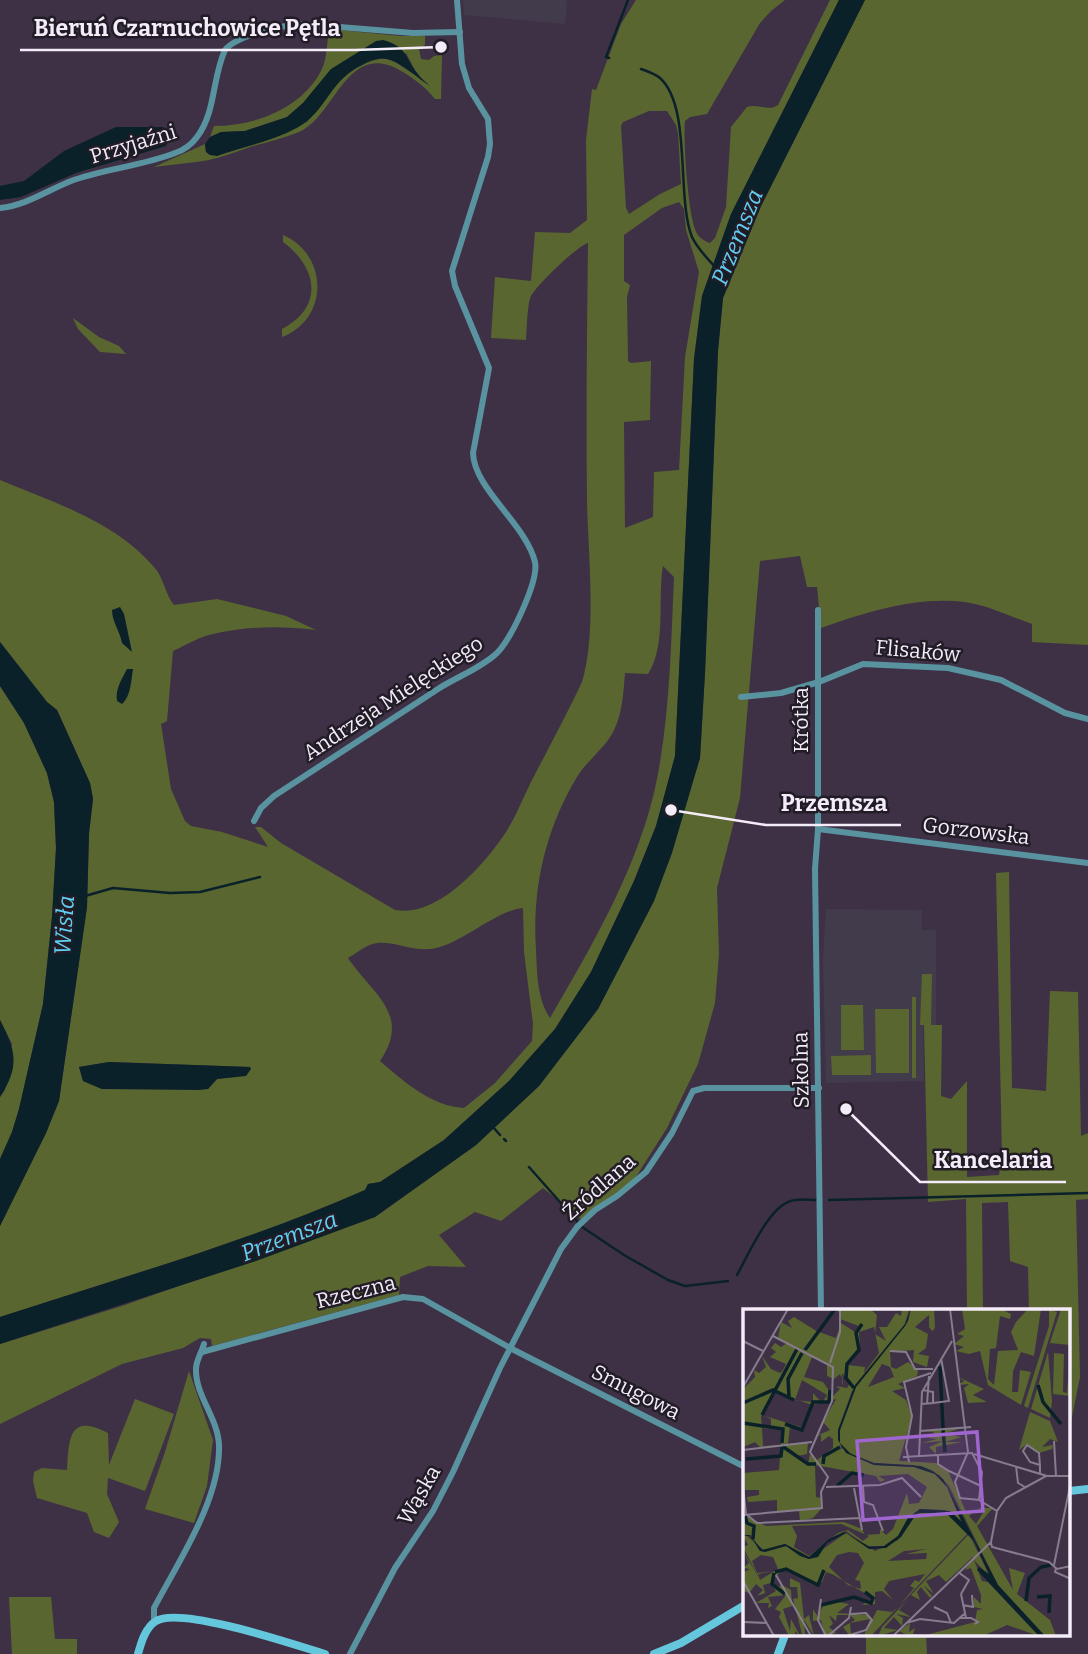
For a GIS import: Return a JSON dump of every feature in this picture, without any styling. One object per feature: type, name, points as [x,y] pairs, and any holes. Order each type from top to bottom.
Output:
[{"type":"street","name":"Andrzeja Mielęckiego","points":[[254,821],[261,808],[274,796],[447,683],[482,665],[498,652],[508,640],[535,580],[536,566],[532,553],[509,515],[479,475],[473,461],[489,368],[455,286],[452,271],[488,157],[490,132],[488,119],[469,88],[462,64],[457,0]]},
{"type":"street","name":"Przyjaźni","points":[[0,208],[21,203],[73,180],[175,153],[188,146],[207,121],[225,50],[229,44],[288,25],[303,24],[413,33],[460,32]]},
{"type":"street","name":"Krótka","points":[[818,610],[818,829]]},
{"type":"street","name":"Flisaków","points":[[741,697],[781,693],[819,682],[863,664],[948,668],[1001,680],[1065,713],[1088,719]]},
{"type":"street","name":"Gorzowska","points":[[818,829],[1088,863]]},
{"type":"street","name":"Szkolna","points":[[818,829],[815,869],[821,1309]]},
{"type":"street","name":"Źródlana","points":[[510,1348],[561,1249],[595,1209],[617,1196],[646,1172],[672,1133],[693,1091],[704,1088],[819,1088]]},
{"type":"street","name":"Rzeczna","points":[[154,1623],[154,1608],[197,1527],[217,1467],[219,1445],[216,1427],[197,1378],[196,1365],[203,1348],[403,1297],[423,1299],[510,1348]]},
{"type":"street","name":"Smugowa","points":[[510,1348],[743,1466]]},
{"type":"street","name":"Wąska","points":[[350,1654],[395,1568],[433,1511],[510,1348]]},
{"type":"street","points":[[1070,1491],[1088,1489]]},
{"type":"street","points":[[654,1654],[681,1643],[743,1606]]},
{"type":"street","points":[[138,1654],[147,1630],[154,1623],[170,1618],[265,1633],[325,1654]]},
{"type":"street","points":[[778,1654],[785,1636]]},
{"type":"shaded area","points":[[463,0],[567,0],[565,24],[464,15]]},
{"type":"shaded area","points":[[826,909],[922,910],[922,930],[936,930],[936,1025],[923,1026],[924,1081],[826,1083],[823,959]]},
{"type":"green space","points":[[636,0],[785,0],[760,23],[707,114],[690,117],[685,121],[692,220],[697,234],[710,243],[715,238],[726,207],[731,127],[747,107],[770,108],[778,105],[830,0],[839,0],[731,214],[702,296],[694,359],[675,756],[656,826],[634,881],[591,972],[555,1029],[509,1081],[444,1140],[380,1182],[368,1184],[365,1190],[320,1209],[230,1242],[0,1317],[0,1226],[59,1101],[87,907],[89,833],[93,799],[90,783],[57,710],[47,702],[0,642],[0,480],[103,525],[139,551],[154,567],[174,605],[217,599],[286,616],[316,630],[278,627],[238,629],[208,635],[173,651],[167,721],[161,724],[171,789],[185,821],[191,826],[222,832],[268,847],[255,827],[261,827],[281,843],[395,910],[427,906],[457,887],[484,861],[508,829],[582,682],[587,662],[590,617],[587,500],[588,243],[575,251],[531,296],[526,340],[491,338],[495,277],[531,281],[535,232],[570,233],[587,220],[586,140],[592,89],[596,90],[621,24]],"holes":[[[649,111],[667,111],[678,133],[681,184],[629,214],[626,208],[621,126],[623,122]],[[679,202],[684,209],[686,230],[699,272],[685,357],[679,470],[654,472],[653,517],[625,528],[624,422],[650,420],[651,361],[628,361],[627,297],[630,285],[624,281],[624,235],[662,208]],[[663,566],[674,577],[671,653],[661,754],[649,811],[613,903],[550,1018],[540,994],[536,958],[536,905],[543,861],[566,797],[580,772],[605,744],[615,728],[621,710],[625,673],[648,674],[654,662],[660,636]],[[523,908],[524,952],[533,1024],[532,1041],[495,1083],[464,1108],[440,1103],[418,1091],[380,1061],[389,1045],[392,1030],[390,1017],[385,1005],[348,958],[377,943],[421,949],[447,945],[502,914]],[[109,1062],[250,1067],[246,1075],[217,1079],[208,1089],[102,1089],[83,1081],[79,1067]]]},
{"type":"green space","points":[[865,0],[1088,0],[1088,645],[1032,642],[1032,624],[965,602],[910,603],[855,616],[821,628],[817,587],[807,587],[800,556],[760,561],[740,798],[717,888],[719,954],[715,1003],[698,1064],[667,1128],[632,1183],[581,1219],[543,1188],[501,1221],[475,1212],[439,1235],[466,1267],[428,1266],[400,1277],[399,1295],[212,1346],[211,1339],[200,1338],[183,1348],[122,1364],[0,1424],[0,1344],[122,1306],[375,1217],[476,1145],[539,1086],[598,1009],[654,901],[700,758],[718,351],[723,298],[761,206]]},
{"type":"green space","points":[[329,29],[425,36],[425,45],[419,49],[421,59],[429,60],[442,55],[441,99],[435,99],[403,72],[384,64],[368,64],[355,71],[312,123],[299,132],[211,160],[154,167],[205,144],[206,152],[210,155],[307,122],[339,80],[352,70],[380,58],[331,69],[303,103],[287,117],[245,131],[221,132],[210,137],[214,126],[260,119],[275,113],[301,96],[323,67]],"holes":[[[406,53],[417,74],[427,83],[392,60],[382,58]]]},
{"type":"green space","points":[[283,235],[298,244],[309,257],[315,271],[317,287],[315,302],[308,316],[297,328],[282,337],[282,329],[305,310],[311,287],[304,263],[283,242]]},
{"type":"green space","points":[[73,318],[99,337],[119,346],[126,354],[100,352],[78,329]]},
{"type":"green space","points":[[0,686],[24,723],[47,773],[54,802],[56,848],[43,1004],[19,1109],[0,1159],[0,1097],[5,1090],[12,1044],[0,1020]]},
{"type":"green space","points":[[1009,872],[1012,1088],[1046,1091],[1050,991],[1078,992],[1081,1136],[1088,1133],[1088,1199],[1076,1200],[1080,1377],[1070,1427],[1070,1309],[1029,1309],[1028,1267],[1010,1261],[1008,1202],[982,1203],[983,1309],[967,1309],[966,1199],[928,1202],[924,1025],[920,1025],[922,974],[932,974],[931,1025],[942,1025],[941,1096],[951,1099],[967,1081],[967,1177],[999,1175],[1002,1156],[996,873]]},
{"type":"green space","points":[[912,997],[916,997],[916,1078],[912,1078]]},
{"type":"green space","points":[[841,1005],[863,1005],[864,1050],[841,1050]]},
{"type":"green space","points":[[875,1009],[909,1009],[909,1073],[876,1073]]},
{"type":"green space","points":[[871,1055],[871,1075],[832,1075],[831,1056]]},
{"type":"green space","points":[[189,1371],[213,1440],[207,1486],[194,1523],[145,1509]]},
{"type":"green space","points":[[135,1399],[174,1414],[145,1491],[108,1478],[107,1494],[119,1522],[109,1538],[94,1532],[87,1513],[37,1498],[34,1472],[42,1468],[67,1470],[73,1432],[85,1426],[108,1433],[109,1465]]},
{"type":"green space","points":[[9,1597],[51,1597],[55,1639],[77,1639],[77,1654],[12,1654]]},
{"type":"green space","points":[[866,1636],[926,1636],[927,1654],[866,1654]]},
{"type":"water","points":[[839,0],[865,0],[761,206],[723,298],[718,351],[700,758],[672,853],[654,901],[598,1009],[539,1086],[476,1145],[375,1217],[253,1262],[0,1344],[0,1317],[230,1242],[320,1209],[365,1190],[368,1184],[380,1182],[444,1140],[509,1081],[555,1029],[591,972],[634,881],[656,826],[675,756],[694,359],[702,296],[731,214]]},
{"type":"water","points":[[383,40],[401,49],[419,76],[430,86],[395,62],[373,60],[353,70],[311,117],[294,129],[217,156],[206,152],[205,144],[210,137],[221,132],[245,131],[287,117],[303,103],[331,69],[376,41]]},
{"type":"water","points":[[116,127],[163,127],[168,140],[166,146],[76,173],[21,197],[0,200],[0,186],[24,181],[64,151]]},
{"type":"water","points":[[120,607],[132,652],[122,643],[113,619],[112,610]]},
{"type":"water","name":"Wisła","points":[[0,642],[47,702],[57,710],[90,783],[93,799],[89,833],[87,907],[59,1101],[0,1226],[0,1159],[19,1109],[43,1004],[56,848],[54,802],[47,773],[24,723],[0,686]]},
{"type":"water","points":[[127,669],[133,669],[129,693],[122,704],[117,701],[117,692]]},
{"type":"water","points":[[0,1020],[10,1041],[13,1067],[0,1097]]},
{"type":"water","points":[[109,1062],[251,1069],[246,1076],[217,1079],[208,1089],[199,1090],[102,1089],[83,1081],[79,1067]]},
{"type":"waterway","points":[[609,58],[606,57],[628,0]]},
{"type":"waterway","points":[[641,69],[660,78],[670,92],[680,131],[687,220],[694,241],[715,267]]},
{"type":"waterway","name":"Wisła","points":[[85,896],[113,888],[170,893],[200,892],[260,877]]},
{"type":"waterway","points":[[493,1127],[500,1135]]},
{"type":"waterway","points":[[529,1167],[582,1227],[624,1255],[668,1280],[685,1286],[728,1281]]},
{"type":"waterway","points":[[829,1200],[1088,1193]]},
{"type":"waterway","points":[[737,1275],[773,1214],[794,1200],[816,1200]]},
{"type":"place","name":"Bieruń Czarnuchowice Pętla","points":[[441,47]]},
{"type":"place","name":"Przemsza","points":[[671,810]]},
{"type":"place","name":"Kancelaria","points":[[846,1109]]}]
